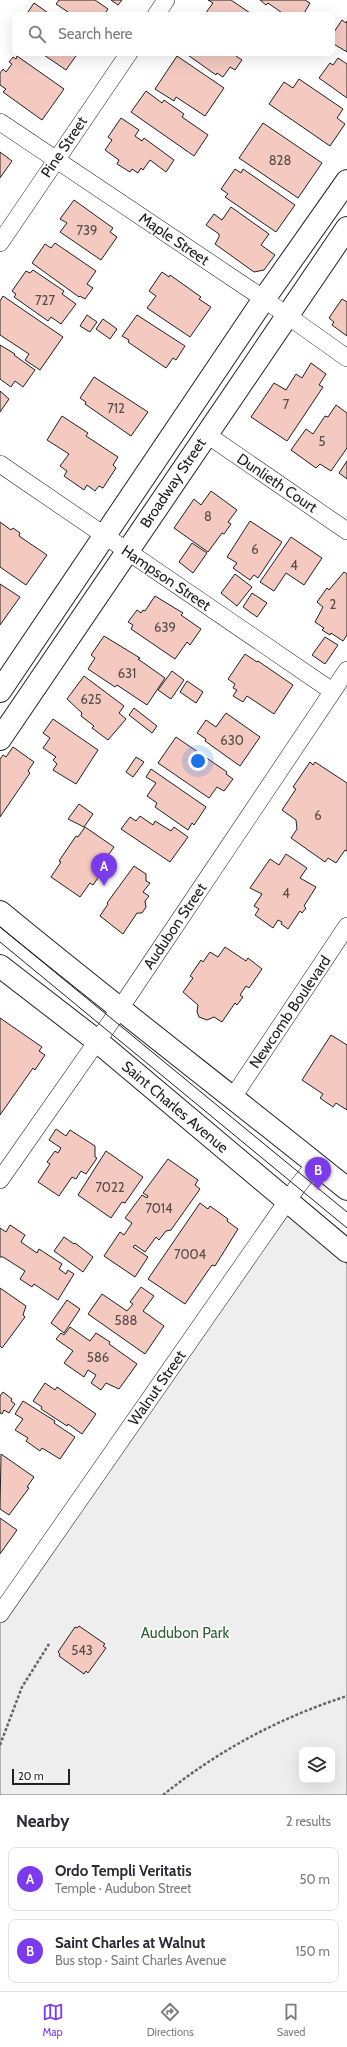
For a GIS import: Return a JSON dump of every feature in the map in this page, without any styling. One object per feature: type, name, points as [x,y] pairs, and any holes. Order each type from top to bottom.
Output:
[{"type":"street","points":[[158,12],[166,0]]},
{"type":"street","name":"Pine Street","points":[[0,243],[55,159],[127,56]]},
{"type":"street","name":"Maple Street","points":[[0,122],[288,316],[347,358]]},
{"type":"street","name":"Broadway Street","points":[[0,691],[264,300],[347,181]]},
{"type":"street","name":"Broadway Street","points":[[0,739],[126,551],[347,228]]},
{"type":"street","name":"Dunlieth Court","points":[[206,434],[347,531]]},
{"type":"street","name":"Hampson Street","points":[[0,464],[332,691]]},
{"type":"street","name":"Audubon Street","points":[[0,1180],[119,1010],[347,670]]},
{"type":"street","points":[[0,912],[119,1010],[233,1097],[347,1189]]},
{"type":"street","name":"Newcomb Boulevard","points":[[233,1097],[347,926]]},
{"type":"street","name":"Saint Charles Avenue","points":[[0,966],[97,1041],[347,1251]]},
{"type":"street","name":"Walnut Street","points":[[3,1602],[316,1163]]},
{"type":"path","points":[[0,1745],[22,1687],[49,1644]]},
{"type":"path","points":[[163,1795],[191,1773],[257,1732],[305,1710],[347,1696]]},
{"type":"green space","name":"Audubon Park","points":[[285,1213],[347,1264],[347,1795],[0,1795],[0,1616]]},
{"type":"building","points":[[59,0],[95,0],[108,9],[106,12],[68,12],[56,4]]},
{"type":"building","points":[[111,0],[122,0],[118,5]]},
{"type":"building","points":[[208,0],[231,0],[249,12],[206,12],[213,3]]},
{"type":"building","points":[[260,0],[305,0],[310,3],[305,12],[281,12],[268,3],[266,5]]},
{"type":"building","points":[[34,3],[47,12],[28,12]]},
{"type":"building","points":[[342,20],[346,23],[347,21],[347,52],[335,45],[335,30]]},
{"type":"building","points":[[17,56],[64,89],[42,120],[3,92],[6,89],[0,85],[0,73],[3,69],[6,72],[12,64],[9,62],[13,57],[16,59]]},
{"type":"building","points":[[45,56],[76,56],[66,70]]},
{"type":"building","points":[[177,56],[224,88],[205,116],[176,97],[174,101],[155,89]]},
{"type":"building","points":[[189,56],[236,56],[242,60],[235,70],[230,67],[223,77],[217,73],[216,75]]},
{"type":"building","points":[[338,58],[347,64],[347,98],[319,78],[330,63],[333,65]]},
{"type":"building","points":[[299,79],[343,109],[337,118],[345,124],[330,146],[269,104],[284,82],[293,88]]},
{"type":"building","points":[[146,91],[162,103],[164,100],[184,114],[182,117],[208,135],[194,156],[131,112]]},
{"type":"building","points":[[121,118],[139,130],[135,136],[142,141],[144,138],[174,160],[166,172],[150,160],[143,170],[141,168],[138,173],[132,169],[130,172],[117,164],[119,160],[105,150],[112,140],[108,137]]},
{"type":"building","points":[[263,123],[322,163],[298,198],[239,158]]},
{"type":"building","points":[[0,152],[12,161],[0,178]]},
{"type":"building","points":[[235,169],[241,173],[243,169],[295,205],[276,232],[225,197],[228,194],[221,189]]},
{"type":"building","points":[[74,200],[113,228],[110,232],[117,237],[101,260],[60,232],[67,223],[60,219]]},
{"type":"building","points":[[231,207],[269,234],[261,245],[275,255],[264,270],[254,272],[215,244],[219,234],[206,225],[214,214],[222,220]]},
{"type":"building","points":[[55,243],[96,271],[87,284],[93,288],[85,299],[80,296],[79,297],[32,263],[45,244],[51,248]]},
{"type":"building","points":[[33,270],[64,291],[62,294],[76,304],[61,324],[51,317],[48,321],[14,297],[16,294],[12,291],[26,271],[30,273]]},
{"type":"building","points":[[162,272],[169,277],[170,275],[201,297],[199,299],[211,307],[190,337],[147,308],[156,296],[149,291]]},
{"type":"building","points":[[3,296],[63,337],[40,370],[25,360],[29,354],[0,335],[0,301]]},
{"type":"building","points":[[342,299],[347,302],[347,336],[332,325],[334,322],[329,318]]},
{"type":"building","points":[[87,315],[97,322],[90,332],[80,326]]},
{"type":"building","points":[[137,315],[185,346],[176,360],[173,358],[166,368],[128,342],[129,340],[122,336]]},
{"type":"building","points":[[103,319],[117,329],[110,339],[96,329]]},
{"type":"building","points":[[0,345],[15,354],[14,355],[35,370],[23,387],[15,381],[11,387],[0,379]]},
{"type":"building","points":[[311,363],[326,374],[319,385],[323,387],[287,441],[251,417],[274,383],[286,390],[296,374],[302,378]]},
{"type":"building","points":[[94,377],[148,412],[131,436],[85,404],[86,402],[80,398]]},
{"type":"building","points":[[0,391],[9,399],[0,412]]},
{"type":"building","points":[[336,405],[347,413],[347,448],[331,471],[320,464],[316,468],[291,450],[306,429],[313,434],[325,416],[328,417]]},
{"type":"building","points":[[62,416],[88,433],[86,436],[118,457],[113,465],[116,468],[103,488],[99,486],[95,491],[87,485],[84,490],[64,476],[67,471],[60,466],[69,454],[47,440]]},
{"type":"building","points":[[347,461],[347,479],[339,473]]},
{"type":"building","points":[[211,491],[237,510],[228,522],[231,524],[224,534],[222,533],[208,552],[174,528],[194,499],[201,505]]},
{"type":"building","points":[[250,521],[282,542],[258,578],[254,575],[250,580],[233,568],[237,563],[227,557]]},
{"type":"building","points":[[0,522],[11,530],[13,528],[20,533],[19,536],[47,555],[26,585],[0,567]]},
{"type":"building","points":[[291,537],[322,558],[304,585],[286,573],[274,591],[260,582]]},
{"type":"building","points":[[192,543],[207,553],[193,573],[179,562]]},
{"type":"building","points":[[344,572],[347,574],[347,635],[343,641],[331,633],[330,635],[322,630],[324,628],[315,622],[323,607],[317,602],[327,588],[329,590]]},
{"type":"building","points":[[235,574],[252,587],[237,606],[221,593]]},
{"type":"building","points":[[0,584],[20,597],[0,625]]},
{"type":"building","points":[[252,593],[267,603],[257,617],[243,607]]},
{"type":"building","points":[[155,596],[183,613],[181,615],[201,629],[190,645],[187,642],[175,659],[131,629],[133,625],[128,622],[137,610],[141,613],[143,610],[145,611]]},
{"type":"building","points":[[104,636],[140,658],[138,659],[165,678],[147,705],[117,685],[115,687],[88,669],[95,658],[91,655]]},
{"type":"building","points":[[325,637],[338,645],[325,664],[312,655]]},
{"type":"building","points":[[245,654],[293,685],[274,714],[247,696],[243,702],[233,696],[237,690],[233,688],[235,684],[228,679]]},
{"type":"building","points":[[172,671],[184,680],[171,699],[158,690]]},
{"type":"building","points":[[84,676],[124,706],[119,713],[126,719],[108,740],[92,728],[94,726],[81,716],[82,713],[67,699]]},
{"type":"building","points":[[187,681],[203,692],[196,703],[180,692]]},
{"type":"building","points":[[134,708],[157,726],[152,733],[129,715]]},
{"type":"building","points":[[226,713],[260,737],[240,766],[205,741],[206,739],[197,733],[206,720],[216,727]]},
{"type":"building","points":[[53,719],[98,750],[76,784],[53,770],[57,764],[53,760],[56,757],[43,748],[50,738],[43,733]]},
{"type":"building","points":[[176,737],[227,772],[226,774],[233,779],[224,791],[217,787],[209,798],[158,763]]},
{"type":"building","points":[[13,747],[34,762],[28,771],[30,773],[0,817],[0,759],[3,755],[6,757]]},
{"type":"building","points":[[136,757],[144,762],[133,777],[126,772]]},
{"type":"building","points":[[310,762],[313,765],[315,762],[347,783],[347,851],[345,850],[336,863],[328,858],[325,862],[291,838],[297,829],[296,820],[282,810],[296,789],[293,787]]},
{"type":"building","points":[[151,769],[206,807],[194,825],[192,823],[188,830],[155,807],[157,803],[147,796],[156,783],[146,777]]},
{"type":"building","points":[[79,804],[93,814],[84,827],[68,819]]},
{"type":"building","points":[[140,816],[153,825],[155,821],[171,831],[174,827],[188,837],[170,862],[121,829],[130,817],[136,821]]},
{"type":"building","points":[[85,827],[114,847],[101,865],[105,868],[93,885],[90,883],[80,897],[51,877],[61,862],[59,861],[76,836],[78,837]]},
{"type":"building","points":[[286,854],[307,868],[300,878],[316,887],[304,906],[306,908],[302,913],[300,911],[288,929],[278,920],[273,928],[255,915],[259,909],[254,906],[262,894],[250,888],[270,859],[279,865]]},
{"type":"building","points":[[134,866],[146,874],[146,881],[150,883],[143,892],[149,896],[145,901],[146,907],[142,913],[137,913],[123,934],[100,916],[108,904],[107,903]]},
{"type":"building","points":[[225,947],[246,961],[248,958],[262,969],[249,988],[246,986],[240,995],[243,997],[237,1005],[235,1003],[222,1022],[214,1017],[207,1020],[199,1017],[197,1012],[198,1005],[183,992],[193,978],[190,976],[201,960],[203,962],[210,952],[218,957]]},
{"type":"building","points":[[0,1018],[42,1047],[39,1051],[45,1055],[35,1070],[33,1068],[0,1115]]},
{"type":"building","points":[[331,1035],[347,1045],[347,1110],[336,1103],[333,1107],[320,1098],[323,1094],[302,1080]]},
{"type":"building","points":[[56,1129],[66,1136],[70,1130],[95,1146],[95,1157],[97,1158],[86,1174],[81,1171],[76,1179],[72,1177],[59,1196],[38,1182],[50,1164],[47,1162],[55,1151],[58,1153],[61,1148],[49,1140]]},
{"type":"building","points":[[106,1151],[143,1177],[125,1203],[122,1202],[111,1218],[78,1195]]},
{"type":"building","points":[[168,1159],[198,1180],[195,1185],[200,1189],[171,1230],[166,1231],[159,1240],[156,1237],[145,1252],[135,1245],[133,1247],[148,1257],[135,1277],[104,1256],[120,1232],[124,1235],[132,1223],[125,1218],[142,1195],[147,1198],[148,1196],[143,1193]]},
{"type":"building","points":[[200,1203],[208,1209],[210,1206],[228,1219],[227,1221],[238,1229],[215,1266],[212,1265],[185,1304],[148,1279]]},
{"type":"building","points":[[10,1225],[25,1235],[21,1242],[37,1253],[39,1249],[62,1264],[59,1269],[66,1274],[68,1270],[74,1274],[58,1300],[34,1284],[32,1287],[20,1279],[25,1271],[3,1257],[0,1257],[0,1228],[6,1232]]},
{"type":"building","points":[[64,1237],[74,1244],[75,1243],[93,1257],[83,1272],[54,1251]]},
{"type":"building","points":[[141,1287],[154,1296],[143,1311],[164,1326],[145,1354],[88,1314],[102,1294],[127,1311],[133,1304],[130,1302]]},
{"type":"building","points":[[0,1288],[26,1306],[23,1315],[25,1317],[2,1348],[0,1346]]},
{"type":"building","points":[[67,1300],[80,1309],[64,1333],[51,1323]]},
{"type":"building","points":[[70,1327],[90,1341],[96,1333],[110,1342],[109,1344],[137,1364],[119,1389],[106,1383],[101,1390],[91,1383],[96,1375],[88,1370],[84,1377],[64,1363],[73,1351],[56,1339],[61,1333],[64,1335]]},
{"type":"building","points":[[45,1383],[55,1390],[57,1387],[96,1414],[82,1434],[68,1424],[67,1426],[41,1409],[42,1407],[33,1401]]},
{"type":"building","points":[[3,1392],[12,1399],[11,1401],[15,1404],[9,1413],[4,1410],[2,1414],[0,1413],[0,1396]]},
{"type":"building","points":[[23,1401],[55,1421],[54,1423],[75,1437],[60,1459],[42,1448],[40,1451],[26,1441],[28,1438],[15,1430],[23,1419],[15,1414]]},
{"type":"building","points":[[1,1454],[34,1477],[27,1487],[29,1488],[9,1515],[0,1509]]},
{"type":"building","points":[[0,1518],[17,1530],[0,1554]]},
{"type":"building","points":[[79,1626],[105,1644],[103,1646],[106,1648],[88,1673],[86,1671],[84,1674],[59,1656],[60,1654],[58,1652],[75,1627],[77,1628]]},
{"type":"tram line","points":[[0,927],[347,1212]]},
{"type":"tram line","points":[[0,942],[347,1228]]},
{"type":"place","name":"Ordo Templi Veritatis","points":[[104,886]]},
{"type":"place","name":"Saint Charles at Walnut","points":[[318,1190]]}]
